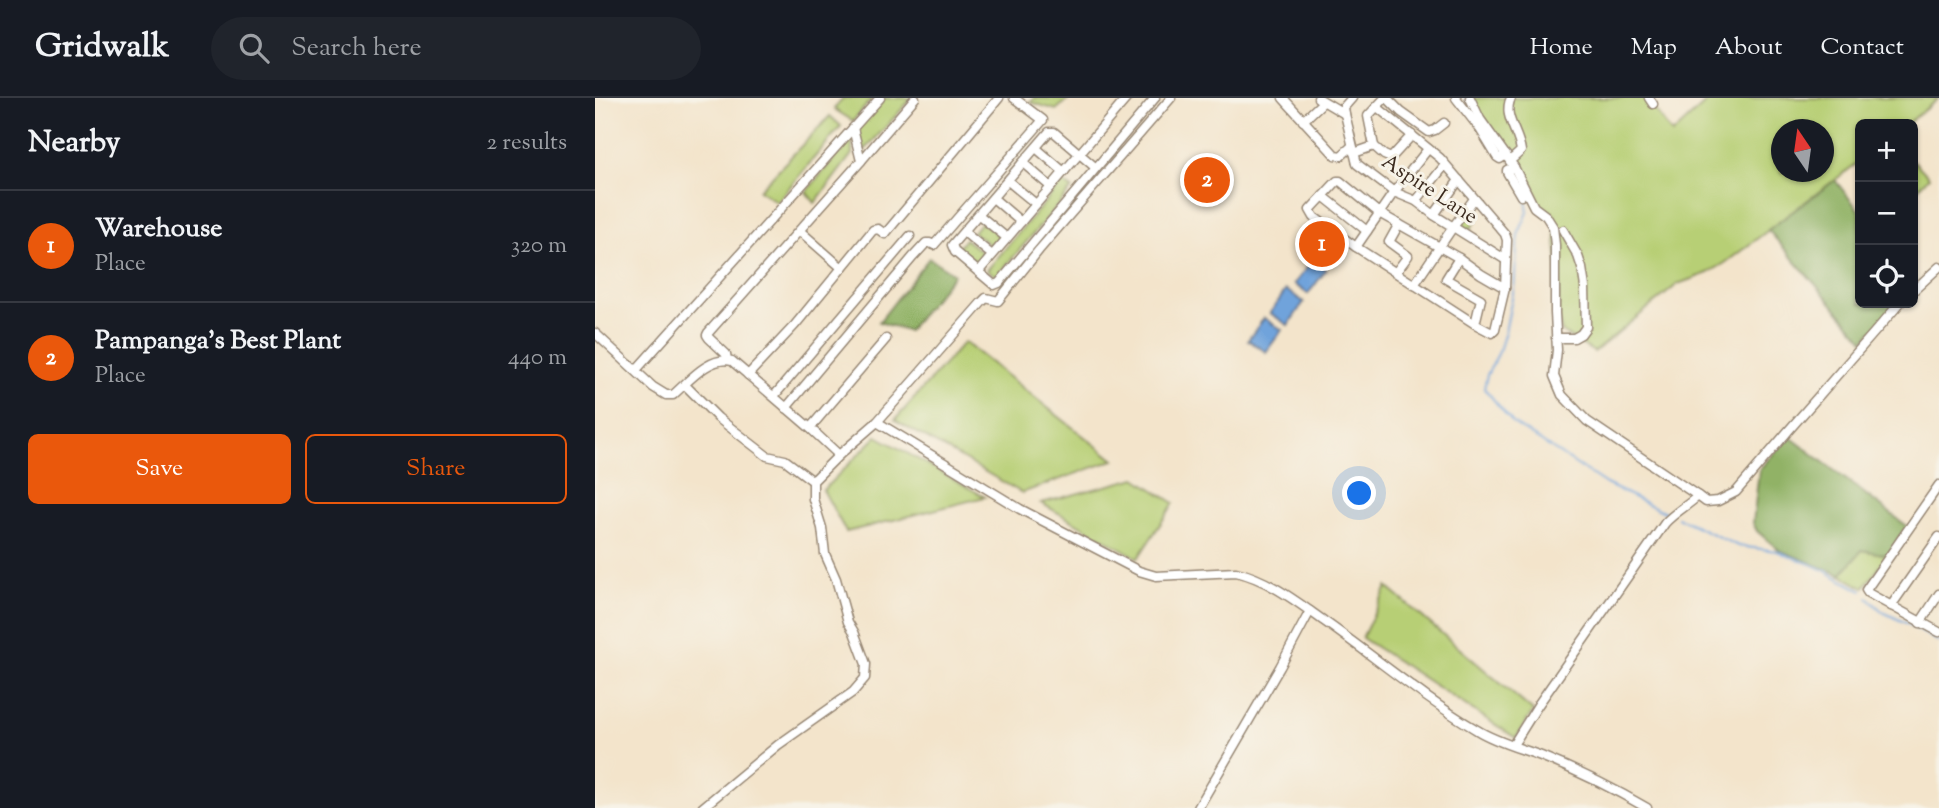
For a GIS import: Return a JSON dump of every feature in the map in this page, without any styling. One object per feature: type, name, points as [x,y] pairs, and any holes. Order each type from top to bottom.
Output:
[{"type":"street","points":[[636,370],[880,98]]},
{"type":"street","points":[[727,360],[726,354],[709,338],[708,333],[915,98]]},
{"type":"street","points":[[748,375],[795,325],[873,230],[878,229],[885,234],[999,98]]},
{"type":"street","points":[[978,271],[1126,98]]},
{"type":"street","points":[[1095,168],[1054,132],[1049,132],[952,248],[994,285],[999,283],[1155,98]]},
{"type":"street","points":[[702,808],[778,745],[853,692],[865,678],[866,664],[848,622],[836,579],[825,554],[822,528],[813,499],[813,481],[877,422],[986,298],[998,301],[1171,98]]},
{"type":"street","points":[[1283,98],[1335,155],[1341,156],[1353,150],[1374,146]]},
{"type":"street","points":[[1345,114],[1344,107],[1352,98]]},
{"type":"street","points":[[1456,98],[1480,129],[1496,157],[1508,162]]},
{"type":"street","points":[[1470,98],[1519,185],[1534,207],[1549,219],[1554,233],[1554,376],[1562,395],[1587,421],[1706,502],[1718,501],[1736,492],[1896,308]]},
{"type":"street","points":[[1508,162],[1521,151],[1508,114],[1511,98]]},
{"type":"street","points":[[786,408],[926,243],[934,245],[1043,120],[1020,100]]},
{"type":"street","points":[[1303,121],[1320,100],[1345,114]]},
{"type":"street","points":[[1382,102],[1429,132],[1444,123]]},
{"type":"street","points":[[1382,102],[1459,180],[1505,234],[1505,288],[1494,332],[1475,324],[1356,247],[1311,214],[1310,210],[1340,181],[1379,213],[1440,246],[1505,288]]},
{"type":"street","points":[[1382,102],[1368,116],[1374,146],[1391,158],[1412,135]]},
{"type":"street","name":"Aspire Lane","points":[[1345,114],[1357,164],[1394,192],[1416,201],[1506,260]]},
{"type":"street","points":[[853,128],[861,161]]},
{"type":"street","points":[[1036,148],[1064,172]]},
{"type":"street","points":[[1356,247],[1428,149]]},
{"type":"street","points":[[1023,163],[1051,187]]},
{"type":"street","points":[[1416,201],[1445,165]]},
{"type":"street","points":[[1434,215],[1459,180]]},
{"type":"street","points":[[1008,181],[1036,204]]},
{"type":"street","points":[[1519,185],[1521,196]]},
{"type":"street","points":[[1323,196],[1367,231]]},
{"type":"street","points":[[993,198],[1021,222]]},
{"type":"street","points":[[1415,285],[1474,199]]},
{"type":"street","points":[[979,215],[1007,238]]},
{"type":"street","points":[[1396,272],[1408,257],[1389,242],[1399,224]]},
{"type":"street","points":[[1556,338],[1574,338],[1586,327],[1582,268],[1563,230]]},
{"type":"street","points":[[800,231],[842,268]]},
{"type":"street","points":[[964,232],[992,255]]},
{"type":"street","points":[[773,396],[910,236]]},
{"type":"street","points":[[1459,258],[1446,278],[1481,299],[1475,324]]},
{"type":"street","points":[[1918,286],[1939,267]]},
{"type":"street","points":[[595,333],[653,387],[666,395],[673,395],[712,363],[732,361],[839,455]]},
{"type":"street","points":[[810,428],[886,339]]},
{"type":"street","points":[[685,385],[718,418],[767,456],[785,460],[813,481]]},
{"type":"street","points":[[877,422],[1020,509],[1139,571],[1156,576],[1236,572],[1264,582],[1355,643],[1426,699],[1480,732],[1576,771],[1647,808]]},
{"type":"street","points":[[1938,490],[1866,590],[1939,632]]},
{"type":"street","points":[[1513,745],[1665,523],[1697,496]]},
{"type":"street","points":[[1891,606],[1939,537]]},
{"type":"street","points":[[1920,623],[1939,594]]},
{"type":"street","points":[[1198,808],[1310,611]]},
{"type":"green space","points":[[843,98],[873,98],[853,121],[834,109]]},
{"type":"green space","points":[[883,98],[912,98],[864,151],[856,128]]},
{"type":"green space","points":[[1034,98],[1070,98],[1056,110],[1030,102]]},
{"type":"green space","points":[[1473,98],[1646,98],[1672,134],[1711,98],[1939,98],[1913,119],[1855,119],[1855,165],[1834,181],[1834,119],[1771,119],[1771,182],[1832,182],[1725,263],[1708,273],[1678,284],[1594,352],[1562,332],[1558,317],[1559,281],[1554,214],[1539,205],[1511,156],[1482,116]]},
{"type":"green space","points":[[830,116],[841,126],[777,202],[759,190]]},
{"type":"green space","points":[[852,137],[852,154],[815,203],[806,192]]},
{"type":"green space","points":[[1918,165],[1929,177],[1918,188]]},
{"type":"green space","points":[[1834,181],[1855,206],[1855,308],[1895,308],[1864,340],[1768,230]]},
{"type":"green space","points":[[1062,182],[1072,189],[997,276],[987,270]]},
{"type":"green space","points":[[1470,208],[1480,215],[1469,231],[1459,224]]},
{"type":"green space","points":[[981,222],[1002,238],[994,248],[973,232]]},
{"type":"green space","points":[[965,239],[987,256],[980,265],[958,248]]},
{"type":"green space","points":[[929,258],[954,274],[908,331],[879,322]]},
{"type":"green space","points":[[964,342],[1114,460],[1022,493],[895,420]]},
{"type":"green space","points":[[877,436],[985,497],[846,532],[823,490]]},
{"type":"green space","points":[[1789,436],[1907,526],[1888,555],[1862,550],[1841,575],[1779,550],[1757,531],[1753,523],[1759,470]]},
{"type":"green space","points":[[1136,478],[1174,503],[1138,558],[1041,503]]},
{"type":"green space","points":[[1862,550],[1888,555],[1864,588],[1841,575]]},
{"type":"green space","points":[[1387,587],[1533,711],[1516,738],[1362,638]]},
{"type":"water","points":[[1313,260],[1326,270],[1308,294],[1294,284]]},
{"type":"water","points":[[1286,290],[1304,302],[1288,325],[1270,313]]},
{"type":"water","points":[[1264,318],[1282,330],[1266,352],[1248,340]]},
{"type":"waterway","points":[[1465,98],[1472,113]]},
{"type":"waterway","points":[[1526,200],[1528,212],[1518,235],[1514,288],[1505,332],[1484,388],[1513,423],[1606,484],[1669,514]]},
{"type":"waterway","points":[[1677,517],[1738,546],[1777,551],[1820,568],[1862,591]]},
{"type":"waterway","points":[[1868,598],[1883,612],[1939,642]]},
{"type":"place","name":"Pampanga's Best Plant","points":[[1207,180]]},
{"type":"place","name":"Warehouse","points":[[1322,244]]}]
